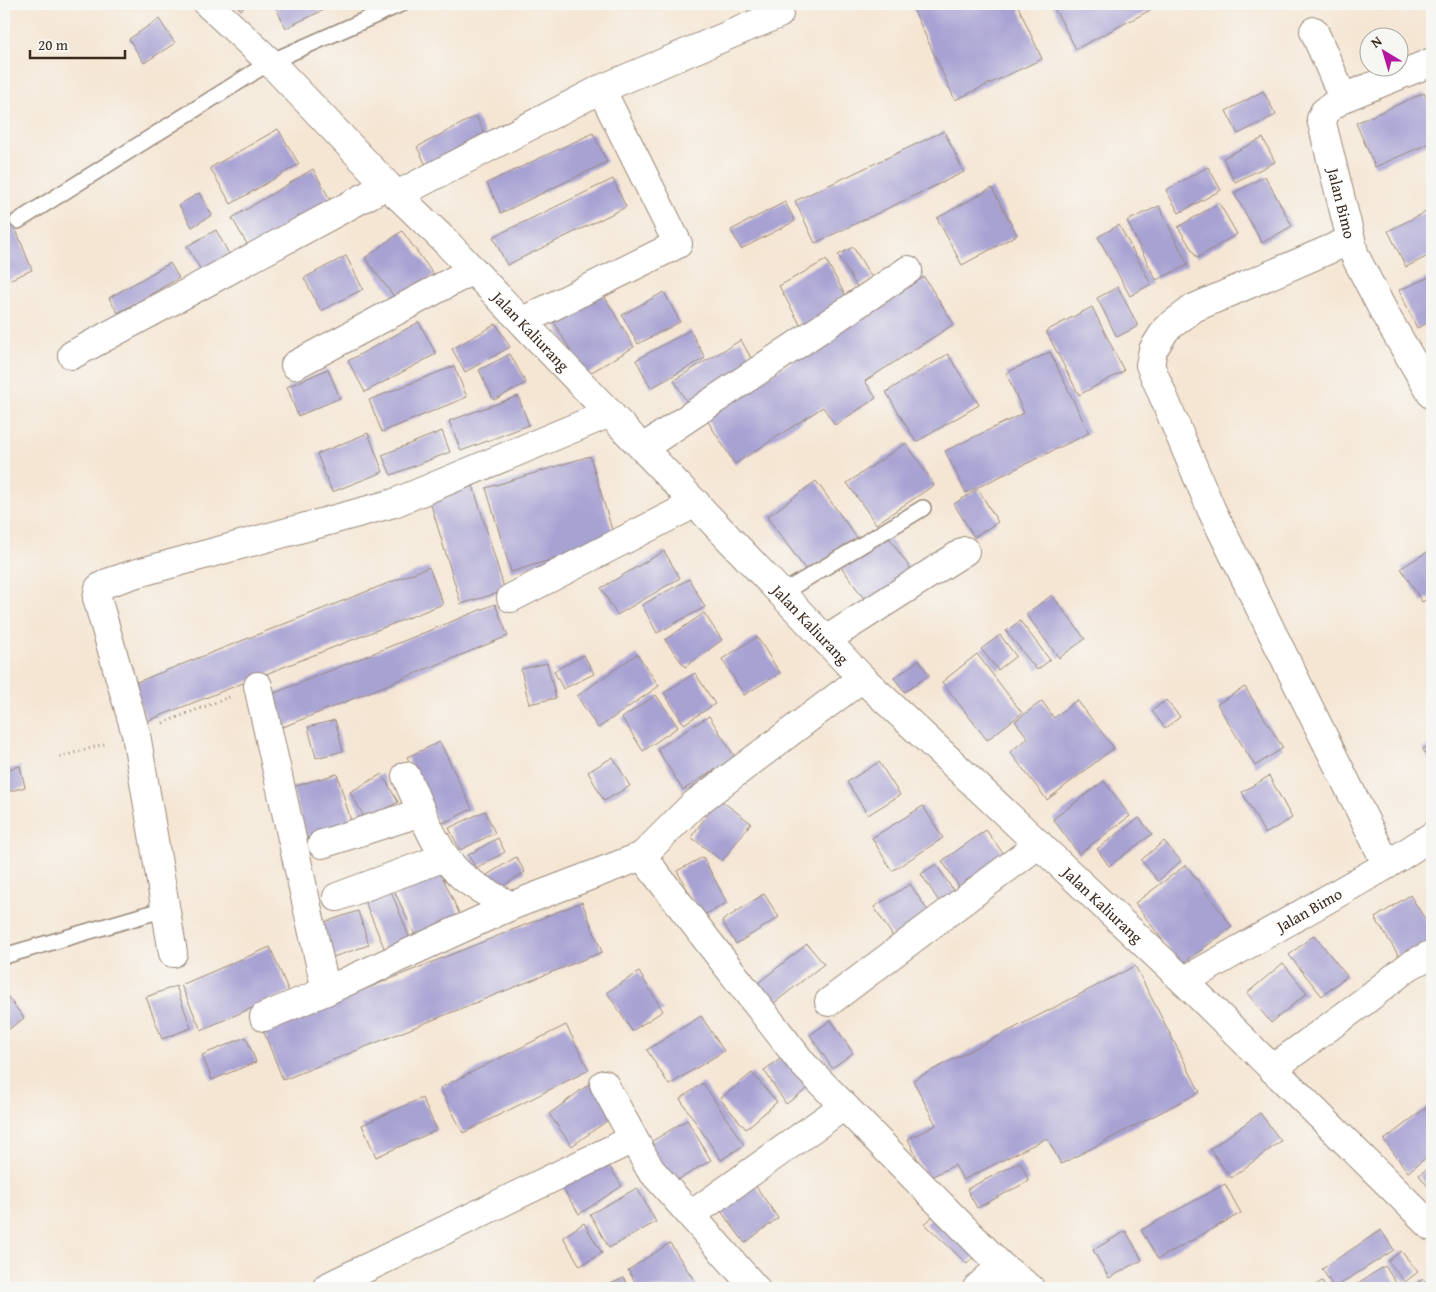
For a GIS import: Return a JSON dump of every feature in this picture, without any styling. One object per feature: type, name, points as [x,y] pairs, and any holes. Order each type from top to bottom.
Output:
[{"type":"street","name":"Jalan Kaliurang","points":[[208,4],[270,62],[392,190],[473,270],[862,678],[1184,981],[1432,1227]]},
{"type":"street","points":[[72,355],[392,190],[601,89],[779,14]]},
{"type":"street","points":[[1314,31],[1343,98]]},
{"type":"street","name":"Jalan Bimo","points":[[1432,62],[1343,98],[1324,112],[1321,120],[1355,256],[1432,395]]},
{"type":"street","points":[[523,322],[678,244],[601,89]]},
{"type":"street","points":[[1351,240],[1194,308],[1166,329],[1153,350],[1150,365],[1212,511],[1387,865]]},
{"type":"street","points":[[295,365],[473,270]]},
{"type":"street","points":[[644,448],[908,270]]},
{"type":"street","points":[[173,953],[136,734],[97,598],[99,588],[107,583],[134,574],[394,503],[610,413]]},
{"type":"street","points":[[511,598],[696,503]]},
{"type":"street","points":[[826,640],[965,551]]},
{"type":"street","points":[[264,1017],[326,991],[511,906],[642,856],[692,806],[862,678]]},
{"type":"street","points":[[258,686],[326,991]]},
{"type":"street","points":[[406,776],[445,858],[461,876],[511,906]]},
{"type":"street","points":[[322,844],[422,812]]},
{"type":"street","name":"Jalan Bimo","points":[[1184,981],[1387,865],[1432,836]]},
{"type":"street","points":[[829,1002],[1039,844]]},
{"type":"street","points":[[642,856],[804,1064],[1001,1266],[1030,1288]]},
{"type":"street","points":[[337,897],[445,858]]},
{"type":"street","points":[[1272,1069],[1366,1000],[1408,966],[1432,954]]},
{"type":"street","points":[[604,1084],[650,1169],[755,1288]]},
{"type":"street","points":[[690,1215],[844,1106]]},
{"type":"street","points":[[327,1286],[633,1139]]},
{"type":"street","points":[[977,1288],[1001,1266]]},
{"type":"lane","points":[[18,221],[270,62],[401,4]]},
{"type":"lane","points":[[782,593],[923,508]]},
{"type":"lane","points":[[4,956],[165,909]]},
{"type":"path","points":[[60,757],[136,734],[258,686]]},
{"type":"building","points":[[235,4],[248,4],[241,10]]},
{"type":"building","points":[[274,4],[336,4],[286,28]]},
{"type":"building","points":[[911,4],[1017,4],[1042,59],[955,100]]},
{"type":"building","points":[[1052,4],[1162,4],[1076,49]]},
{"type":"building","points":[[159,19],[175,43],[144,63],[129,39]]},
{"type":"building","points":[[1263,91],[1276,115],[1238,134],[1226,111]]},
{"type":"building","points":[[1424,93],[1432,111],[1432,142],[1375,167],[1356,123]]},
{"type":"building","points":[[476,116],[489,143],[430,173],[417,147]]},
{"type":"building","points":[[278,129],[299,164],[231,204],[210,168]]},
{"type":"building","points":[[944,131],[964,172],[815,243],[795,201]]},
{"type":"building","points":[[593,133],[607,162],[501,213],[487,183]]},
{"type":"building","points":[[1263,138],[1275,162],[1235,182],[1223,158]]},
{"type":"building","points":[[1208,167],[1221,190],[1179,213],[1166,190]]},
{"type":"building","points":[[313,169],[332,203],[251,251],[232,218]]},
{"type":"building","points":[[1265,176],[1292,226],[1262,243],[1234,193]]},
{"type":"building","points":[[613,179],[626,207],[507,265],[493,237]]},
{"type":"building","points":[[992,188],[1017,235],[962,265],[937,218]]},
{"type":"building","points":[[199,193],[212,215],[192,227],[179,205]]},
{"type":"building","points":[[785,202],[795,221],[741,249],[731,230]]},
{"type":"building","points":[[1219,203],[1237,234],[1197,258],[1178,227]]},
{"type":"building","points":[[1159,206],[1188,265],[1156,280],[1127,221]]},
{"type":"building","points":[[1432,209],[1432,254],[1406,267],[1388,231]]},
{"type":"building","points":[[9,212],[32,270],[4,282],[4,214]]},
{"type":"building","points":[[1119,225],[1151,284],[1130,296],[1098,237]]},
{"type":"building","points":[[216,230],[230,256],[202,272],[187,246]]},
{"type":"building","points":[[402,231],[434,275],[398,302],[365,258]]},
{"type":"building","points":[[853,247],[872,278],[857,287],[838,255]]},
{"type":"building","points":[[346,256],[363,289],[321,311],[304,278]]},
{"type":"building","points":[[826,260],[849,302],[802,328],[779,286]]},
{"type":"building","points":[[170,263],[179,278],[118,313],[109,298]]},
{"type":"building","points":[[1432,276],[1432,321],[1417,328],[1399,290]]},
{"type":"building","points":[[924,277],[954,324],[865,381],[876,398],[835,425],[823,407],[735,464],[705,417]]},
{"type":"building","points":[[1118,287],[1138,326],[1117,337],[1097,298]]},
{"type":"building","points":[[664,292],[680,322],[638,344],[622,315]]},
{"type":"building","points":[[603,294],[634,347],[585,376],[554,322]]},
{"type":"building","points":[[1092,307],[1124,371],[1079,395],[1046,331]]},
{"type":"building","points":[[419,322],[436,354],[365,392],[348,361]]},
{"type":"building","points":[[496,324],[510,347],[465,372],[452,349]]},
{"type":"building","points":[[690,330],[705,358],[651,388],[636,360]]},
{"type":"building","points":[[741,340],[756,367],[689,406],[674,380]]},
{"type":"building","points":[[1432,347],[1432,363],[1425,351]]},
{"type":"building","points":[[1050,352],[1089,433],[966,493],[945,451],[1024,413],[1006,373]]},
{"type":"building","points":[[510,354],[526,383],[494,400],[479,370]]},
{"type":"building","points":[[948,354],[979,405],[916,442],[886,392]]},
{"type":"building","points":[[454,366],[467,397],[382,432],[369,400]]},
{"type":"building","points":[[328,369],[340,398],[298,416],[287,387]]},
{"type":"building","points":[[518,396],[529,425],[461,451],[449,421]]},
{"type":"building","points":[[442,431],[450,452],[391,475],[382,455]]},
{"type":"building","points":[[368,433],[383,472],[332,492],[317,454]]},
{"type":"building","points":[[906,443],[934,485],[876,524],[847,483]]},
{"type":"building","points":[[590,456],[615,540],[511,572],[486,488]]},
{"type":"building","points":[[816,481],[857,538],[808,573],[767,517]]},
{"type":"building","points":[[472,482],[505,591],[461,604],[428,495]]},
{"type":"building","points":[[978,489],[998,522],[974,537],[954,504]]},
{"type":"building","points":[[886,533],[914,574],[869,606],[840,565]]},
{"type":"building","points":[[1432,549],[1432,596],[1422,602],[1401,568]]},
{"type":"building","points":[[664,551],[680,578],[617,615],[601,588]]},
{"type":"building","points":[[429,567],[443,604],[147,721],[132,684]]},
{"type":"building","points":[[689,579],[705,607],[657,633],[642,605]]},
{"type":"building","points":[[1052,595],[1085,639],[1059,658],[1026,614]]},
{"type":"building","points":[[495,604],[508,636],[283,727],[270,695]]},
{"type":"building","points":[[704,613],[722,640],[685,667],[665,640]]},
{"type":"building","points":[[1020,621],[1050,660],[1037,670],[1006,631]]},
{"type":"building","points":[[1000,635],[1016,656],[998,670],[981,649]]},
{"type":"building","points":[[757,637],[780,673],[744,695],[722,659]]},
{"type":"building","points":[[637,654],[659,686],[598,728],[577,696]]},
{"type":"building","points":[[977,654],[1022,713],[987,740],[942,682]]},
{"type":"building","points":[[584,655],[594,674],[563,689],[554,671]]},
{"type":"building","points":[[919,660],[929,675],[905,692],[894,678]]},
{"type":"building","points":[[547,663],[556,698],[529,704],[521,669]]},
{"type":"building","points":[[695,673],[715,704],[684,724],[664,693]]},
{"type":"building","points":[[1245,687],[1283,748],[1255,766],[1217,704]]},
{"type":"building","points":[[656,695],[678,727],[643,751],[622,718]]},
{"type":"building","points":[[1077,700],[1114,748],[1047,800],[1010,752],[1028,738],[1015,721],[1042,701],[1054,718]]},
{"type":"building","points":[[1166,700],[1180,717],[1165,728],[1152,711]]},
{"type":"building","points":[[709,716],[735,757],[683,790],[657,749]]},
{"type":"building","points":[[335,720],[343,751],[316,758],[308,727]]},
{"type":"building","points":[[440,742],[472,809],[439,825],[407,757]]},
{"type":"building","points":[[1432,744],[1432,766],[1423,749]]},
{"type":"building","points":[[613,757],[630,786],[604,801],[588,772]]},
{"type":"building","points":[[879,762],[900,795],[868,815],[847,782]]},
{"type":"building","points":[[20,766],[25,787],[4,793],[4,770]]},
{"type":"building","points":[[337,774],[353,828],[308,841],[292,787]]},
{"type":"building","points":[[382,774],[398,802],[366,820],[350,792]]},
{"type":"building","points":[[1269,776],[1292,818],[1265,834],[1242,792]]},
{"type":"building","points":[[1104,781],[1130,816],[1079,854],[1053,819]]},
{"type":"building","points":[[719,799],[751,823],[722,861],[691,837]]},
{"type":"building","points":[[923,806],[943,838],[892,871],[872,838]]},
{"type":"building","points":[[485,811],[495,833],[460,850],[449,828]]},
{"type":"building","points":[[1139,818],[1152,834],[1109,866],[1097,849]]},
{"type":"building","points":[[986,830],[1008,860],[963,892],[942,861]]},
{"type":"building","points":[[498,838],[505,852],[476,868],[468,855]]},
{"type":"building","points":[[1164,841],[1181,861],[1158,881],[1141,860]]},
{"type":"building","points":[[516,857],[525,872],[497,890],[487,875]]},
{"type":"building","points":[[703,857],[727,903],[702,916],[677,871]]},
{"type":"building","points":[[936,864],[955,893],[940,903],[921,874]]},
{"type":"building","points":[[437,865],[465,926],[420,946],[392,886]]},
{"type":"building","points":[[1186,865],[1232,927],[1181,965],[1135,903]]},
{"type":"building","points":[[910,884],[930,914],[894,938],[874,907]]},
{"type":"building","points":[[391,891],[410,939],[385,950],[365,902]]},
{"type":"building","points":[[764,894],[779,917],[736,944],[722,921]]},
{"type":"building","points":[[1410,895],[1432,930],[1432,942],[1402,961],[1375,918]]},
{"type":"building","points":[[582,902],[602,952],[283,1080],[263,1030]]},
{"type":"building","points":[[358,911],[369,945],[333,957],[322,923]]},
{"type":"building","points":[[1314,935],[1347,976],[1322,996],[1289,955]]},
{"type":"building","points":[[807,944],[824,964],[769,1007],[753,987]]},
{"type":"building","points":[[270,947],[289,992],[201,1030],[181,985]]},
{"type":"building","points":[[1283,963],[1307,993],[1271,1023],[1247,993]]},
{"type":"building","points":[[1135,966],[1200,1092],[1061,1164],[1047,1138],[963,1180],[955,1165],[927,1179],[908,1139],[936,1125],[913,1080]]},
{"type":"building","points":[[639,972],[663,1011],[632,1031],[607,992]]},
{"type":"building","points":[[176,986],[191,1028],[162,1039],[146,997]]},
{"type":"building","points":[[4,992],[24,1018],[9,1029],[4,1022]]},
{"type":"building","points":[[701,1016],[724,1051],[669,1085],[647,1050]]},
{"type":"building","points":[[831,1020],[853,1053],[832,1068],[810,1035]]},
{"type":"building","points":[[566,1025],[589,1070],[463,1133],[440,1088]]},
{"type":"building","points":[[246,1037],[256,1062],[212,1080],[202,1055]]},
{"type":"building","points":[[788,1054],[810,1087],[786,1104],[764,1070]]},
{"type":"building","points":[[752,1073],[777,1102],[746,1129],[720,1099]]},
{"type":"building","points":[[592,1082],[615,1115],[572,1146],[549,1114]]},
{"type":"building","points":[[703,1083],[744,1145],[721,1160],[680,1099]]},
{"type":"building","points":[[422,1098],[437,1130],[376,1157],[362,1125]]},
{"type":"building","points":[[1432,1103],[1432,1153],[1408,1172],[1384,1140]]},
{"type":"building","points":[[1260,1113],[1281,1141],[1231,1178],[1210,1149]]},
{"type":"building","points":[[687,1120],[711,1160],[673,1183],[649,1143]]},
{"type":"building","points":[[604,1158],[622,1186],[579,1214],[561,1186]]},
{"type":"building","points":[[1020,1162],[1029,1181],[977,1208],[967,1189]]},
{"type":"building","points":[[1432,1165],[1432,1192],[1419,1175]]},
{"type":"building","points":[[1225,1184],[1241,1213],[1158,1259],[1141,1230]]},
{"type":"building","points":[[755,1185],[778,1218],[745,1243],[720,1210]]},
{"type":"building","points":[[637,1188],[656,1222],[609,1248],[590,1214]]},
{"type":"building","points":[[936,1213],[977,1253],[967,1264],[925,1224]]},
{"type":"building","points":[[584,1223],[602,1253],[580,1266],[563,1237]]},
{"type":"building","points":[[1381,1230],[1394,1250],[1334,1288],[1322,1269]]},
{"type":"building","points":[[1126,1231],[1142,1260],[1109,1278],[1093,1250]]},
{"type":"building","points":[[670,1243],[699,1288],[639,1288],[628,1270]]},
{"type":"building","points":[[1401,1251],[1418,1272],[1405,1282],[1388,1261]]},
{"type":"building","points":[[1385,1266],[1398,1286],[1394,1288],[1350,1288]]},
{"type":"building","points":[[624,1278],[628,1288],[601,1288]]},
{"type":"building","points":[[1423,1279],[1429,1288],[1410,1288]]},
{"type":"building","points":[[1322,1281],[1327,1288],[1311,1288]]}]
